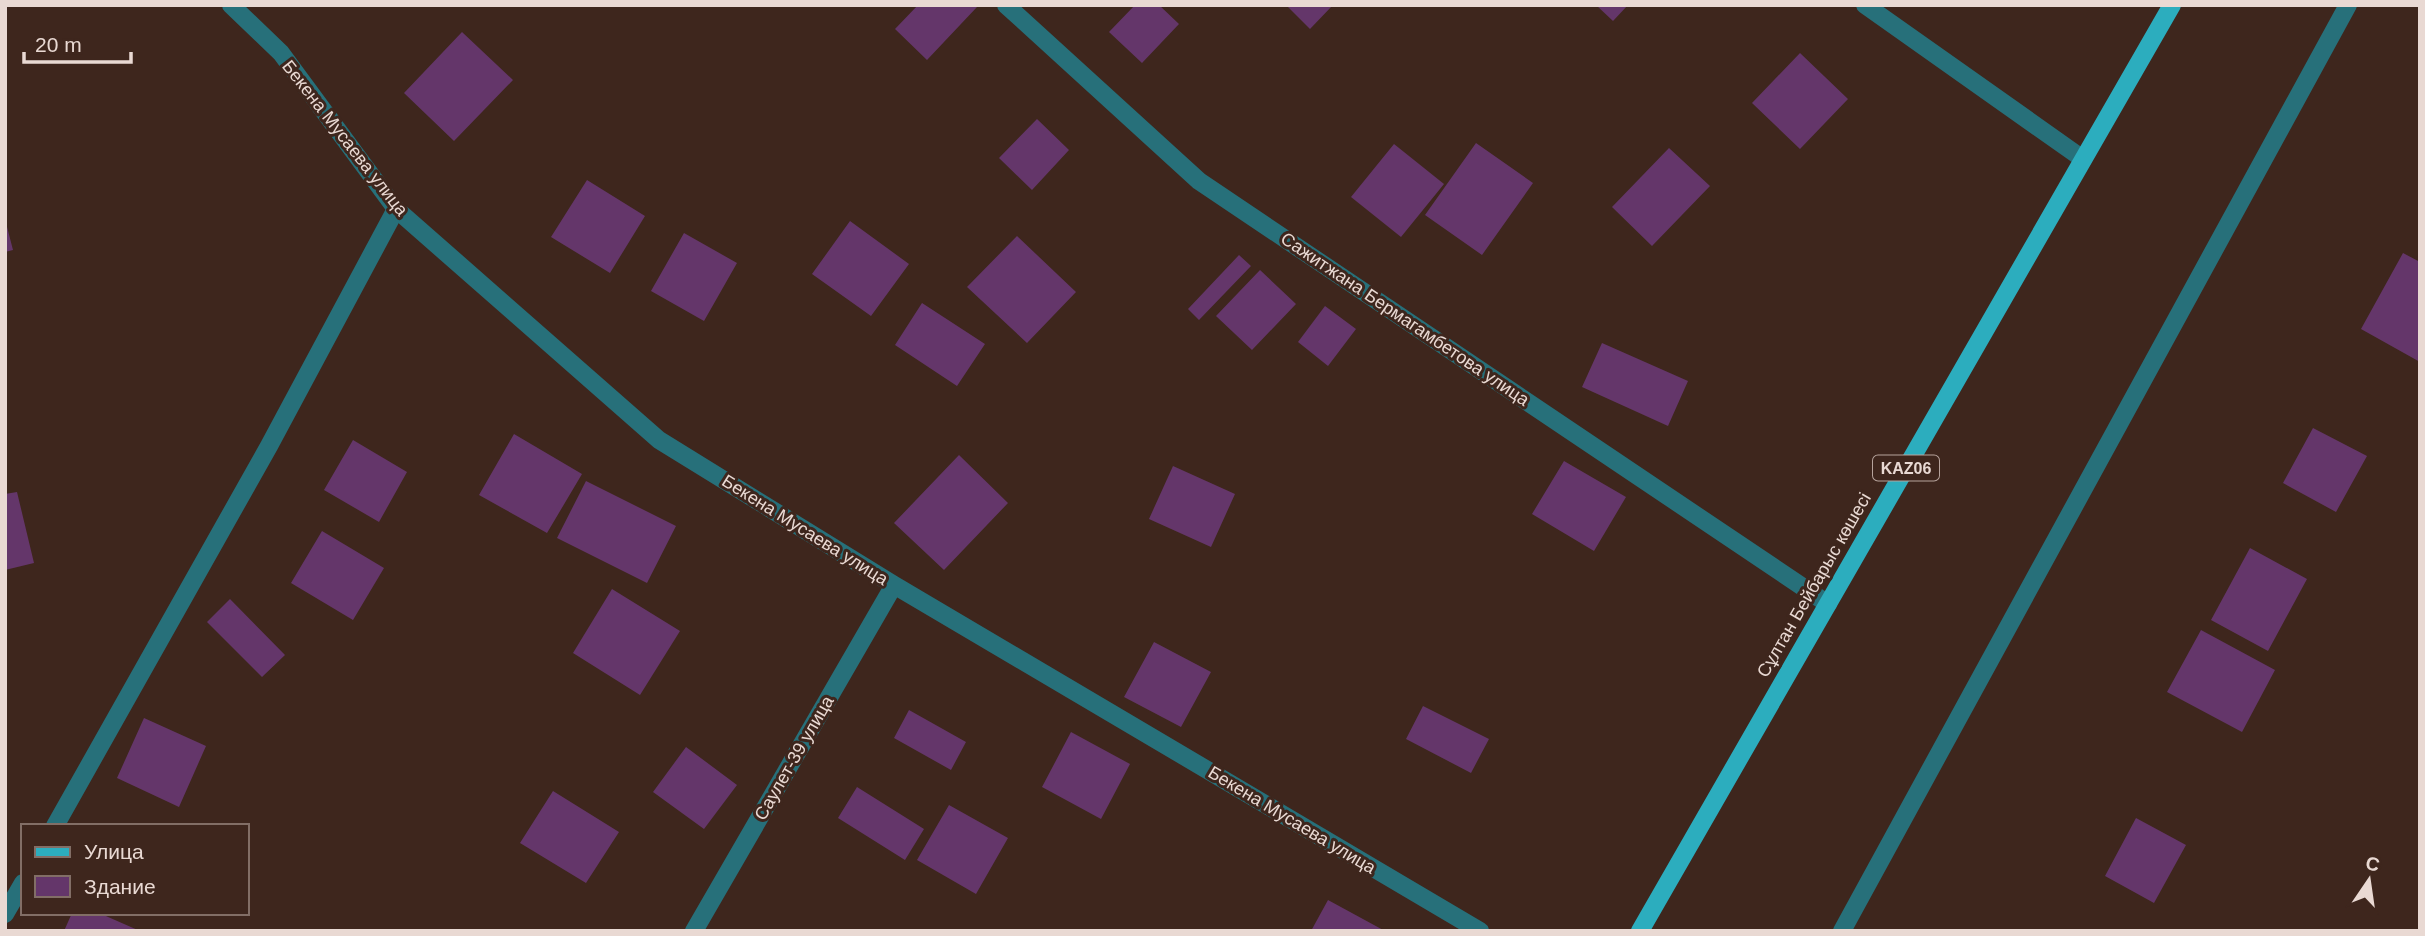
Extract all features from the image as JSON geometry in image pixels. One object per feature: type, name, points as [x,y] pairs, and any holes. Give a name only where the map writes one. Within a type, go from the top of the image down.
[{"type":"main road","name":"Сұлтан Бейбарыс көшесі","points":[[1640,931],[2172,5]]},
{"type":"street","name":"Бекена Мусаева улица","points":[[231,5],[281,54],[396,209],[659,440],[894,585],[1480,931]]},
{"type":"street","name":"Сажитжана Бермагамбетова улица","points":[[1006,5],[1199,181],[1828,604]]},
{"type":"street","points":[[1865,5],[2083,159]]},
{"type":"street","points":[[1842,931],[2348,5]]},
{"type":"street","points":[[56,824],[269,446],[396,209]]},
{"type":"street","name":"Саулет-39 улица","points":[[694,931],[894,585]]},
{"type":"street","points":[[5,914],[21,886]]},
{"type":"building","points":[[918,5],[977,7],[927,60],[895,29]]},
{"type":"building","points":[[1135,5],[1159,5],[1179,24],[1142,63],[1109,32]]},
{"type":"building","points":[[1286,5],[1333,5],[1310,29]]},
{"type":"building","points":[[1596,5],[1628,5],[1613,21]]},
{"type":"building","points":[[462,32],[513,80],[454,141],[404,93]]},
{"type":"building","points":[[1800,53],[1848,99],[1800,149],[1752,103]]},
{"type":"building","points":[[1037,119],[1069,150],[1032,190],[999,158]]},
{"type":"building","points":[[1476,143],[1533,183],[1482,255],[1425,215]]},
{"type":"building","points":[[1394,144],[1444,184],[1401,237],[1351,197]]},
{"type":"building","points":[[1669,148],[1710,186],[1652,246],[1612,207]]},
{"type":"building","points":[[587,180],[645,216],[610,273],[551,237]]},
{"type":"building","points":[[850,221],[909,264],[871,316],[812,274]]},
{"type":"building","points":[[5,224],[13,250],[5,252]]},
{"type":"building","points":[[684,233],[737,263],[704,321],[651,291]]},
{"type":"building","points":[[1017,236],[1076,292],[1027,343],[967,287]]},
{"type":"building","points":[[2403,253],[2420,262],[2420,362],[2361,329]]},
{"type":"building","points":[[1239,255],[1251,266],[1199,320],[1188,309]]},
{"type":"building","points":[[1260,270],[1296,304],[1252,350],[1216,316]]},
{"type":"building","points":[[922,303],[985,344],[957,386],[895,345]]},
{"type":"building","points":[[1325,306],[1356,329],[1328,366],[1298,342]]},
{"type":"building","points":[[1602,343],[1688,381],[1668,426],[1582,387]]},
{"type":"building","points":[[2313,428],[2367,456],[2336,512],[2283,483]]},
{"type":"building","points":[[514,434],[582,474],[547,533],[479,495]]},
{"type":"building","points":[[353,440],[407,472],[379,522],[324,490]]},
{"type":"building","points":[[959,455],[1008,503],[944,570],[894,523]]},
{"type":"building","points":[[1564,461],[1626,497],[1594,551],[1532,514]]},
{"type":"building","points":[[1173,466],[1235,494],[1211,547],[1149,519]]},
{"type":"building","points":[[586,481],[676,526],[647,583],[557,538]]},
{"type":"building","points":[[17,492],[34,563],[5,570],[5,494]]},
{"type":"building","points":[[322,531],[384,568],[353,620],[291,583]]},
{"type":"building","points":[[2250,548],[2307,579],[2268,651],[2211,620]]},
{"type":"building","points":[[612,589],[680,631],[640,695],[573,653]]},
{"type":"building","points":[[230,599],[285,655],[262,677],[207,622]]},
{"type":"building","points":[[2201,630],[2275,670],[2242,732],[2167,692]]},
{"type":"building","points":[[1154,642],[1211,672],[1181,727],[1124,697]]},
{"type":"building","points":[[1423,706],[1489,739],[1471,773],[1406,739]]},
{"type":"building","points":[[909,710],[966,742],[951,770],[894,738]]},
{"type":"building","points":[[144,718],[206,746],[179,807],[117,778]]},
{"type":"building","points":[[1071,732],[1130,764],[1101,819],[1042,787]]},
{"type":"building","points":[[686,747],[737,785],[704,829],[653,792]]},
{"type":"building","points":[[857,787],[924,829],[905,860],[838,818]]},
{"type":"building","points":[[553,791],[619,832],[586,883],[520,843]]},
{"type":"building","points":[[949,805],[1008,838],[976,894],[917,860]]},
{"type":"building","points":[[2136,818],[2186,845],[2154,903],[2105,876]]},
{"type":"building","points":[[1328,900],[1385,931],[1311,931]]},
{"type":"building","points":[[71,915],[104,915],[140,931],[64,931]]}]
